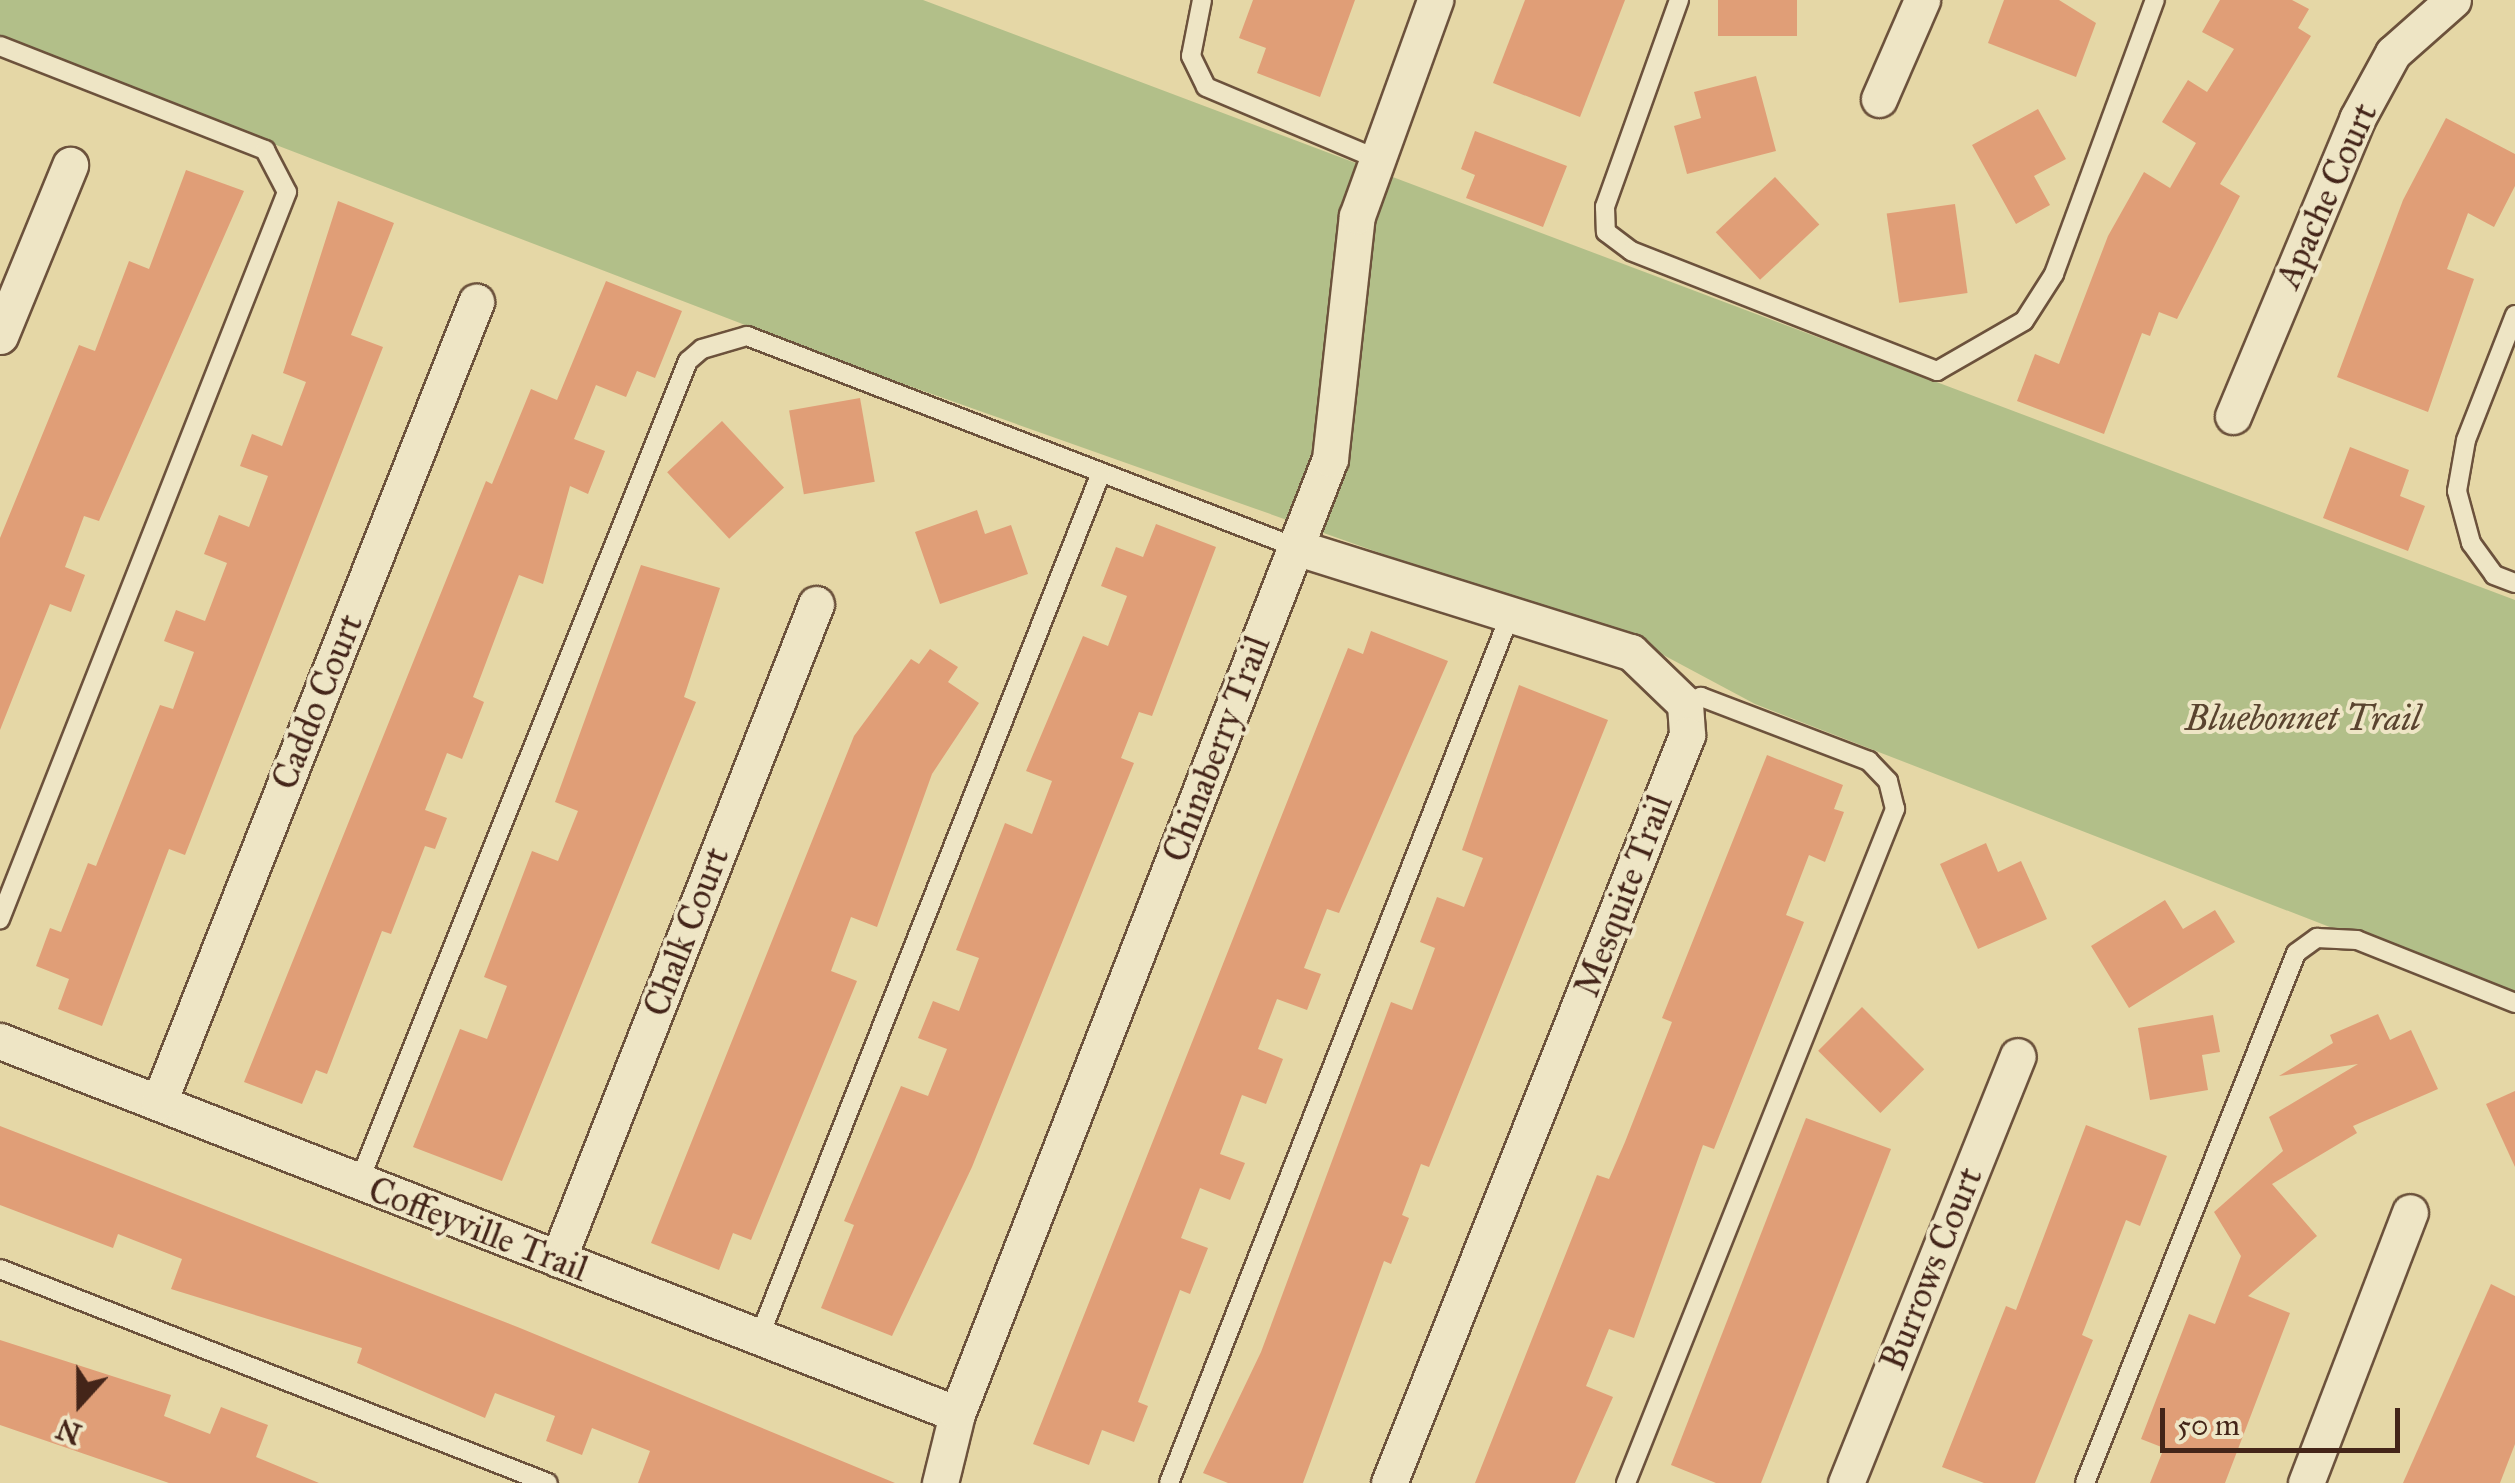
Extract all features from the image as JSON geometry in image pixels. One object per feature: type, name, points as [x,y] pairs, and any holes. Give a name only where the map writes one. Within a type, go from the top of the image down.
[{"type":"street","name":"Chinaberry Trail","points":[[940,1483],[957,1414],[1330,459],[1348,266],[1375,158],[1435,0]]},
{"type":"street","points":[[1879,99],[1922,0]]},
{"type":"street","name":"Apache Court","points":[[2233,416],[2357,120],[2393,52],[2453,0]]},
{"type":"street","points":[[0,336],[70,165]]},
{"type":"street","name":"Caddo Court","points":[[159,1102],[476,302]]},
{"type":"street","points":[[1294,547],[1512,610],[1631,652],[1685,704]]},
{"type":"street","name":"Chalk Court","points":[[558,1259],[816,604]]},
{"type":"street","name":"Mesquite Trail","points":[[1389,1483],[1687,736],[1685,704]]},
{"type":"street","name":"Coffeyville Trail","points":[[0,1041],[758,1340],[957,1414]]},
{"type":"street","name":"Burrows Court","points":[[1846,1483],[2018,1056]]},
{"type":"street","points":[[2306,1483],[2410,1212]]},
{"type":"lane","points":[[1202,0],[1191,56],[1206,87],[1375,158]]},
{"type":"lane","points":[[1678,0],[1606,207],[1606,232],[1631,252],[1937,371],[2024,321],[2054,274],[2155,0]]},
{"type":"lane","points":[[0,46],[265,150],[287,192],[0,919]]},
{"type":"lane","points":[[2515,315],[2466,440],[2457,492],[2472,543],[2494,575],[2515,583]]},
{"type":"lane","points":[[358,1184],[688,360],[747,336],[1294,547]]},
{"type":"lane","points":[[758,1340],[1100,473]]},
{"type":"lane","points":[[1170,1483],[1171,1460],[1512,610]]},
{"type":"lane","points":[[1626,1483],[1895,809],[1888,782],[1869,762],[1702,697],[1685,704]]},
{"type":"lane","points":[[2085,1483],[2296,953],[2316,938],[2358,940],[2515,1003]]},
{"type":"lane","points":[[0,1269],[548,1483]]},
{"type":"green space","name":"Bluebonnet Trail","points":[[0,0],[923,0],[2515,600],[2515,999],[1755,704],[1654,650],[847,364],[0,39]]},
{"type":"building","points":[[1253,0],[1355,0],[1320,97],[1257,73],[1266,48],[1239,38]]},
{"type":"building","points":[[1525,0],[1625,0],[1580,117],[1493,83]]},
{"type":"building","points":[[1718,0],[1797,0],[1797,36],[1718,36]]},
{"type":"building","points":[[2004,0],[2059,0],[2096,23],[2076,77],[1988,43]]},
{"type":"building","points":[[2220,0],[2292,0],[2309,9],[2298,28],[2311,36],[2220,184],[2240,196],[2177,319],[2159,312],[2150,336],[2142,333],[2104,434],[2017,401],[2035,354],[2059,364],[2108,236],[2144,172],[2170,188],[2196,143],[2162,122],[2188,80],[2207,92],[2234,49],[2202,32]]},
{"type":"building","points":[[1756,76],[1776,151],[1687,174],[1674,126],[1701,118],[1694,92]]},
{"type":"building","points":[[2038,109],[2066,159],[2034,176],[2050,205],[2016,224],[1972,145]]},
{"type":"building","points":[[2446,118],[2515,154],[2515,186],[2494,227],[2468,213],[2447,269],[2474,279],[2428,412],[2337,377],[2403,200]]},
{"type":"building","points":[[1475,131],[1567,166],[1543,227],[1466,198],[1475,175],[1461,169]]},
{"type":"building","points":[[186,170],[244,191],[99,521],[84,516],[65,567],[85,575],[71,612],[50,604],[0,730],[0,538],[79,345],[95,351],[129,261],[149,269]]},
{"type":"building","points":[[1775,177],[1819,225],[1760,280],[1716,232]]},
{"type":"building","points":[[338,201],[394,223],[351,335],[383,347],[185,855],[169,849],[102,1026],[58,1009],[69,979],[36,966],[50,928],[61,932],[88,863],[96,866],[160,705],[173,709],[194,652],[164,641],[176,610],[205,621],[227,563],[204,554],[219,515],[249,527],[268,476],[240,466],[252,434],[282,446],[306,382],[283,373]]},
{"type":"building","points":[[1955,204],[1968,293],[1899,303],[1887,214]]},
{"type":"building","points":[[606,281],[682,311],[655,378],[637,371],[626,397],[596,385],[574,439],[605,451],[588,494],[570,486],[543,584],[519,575],[473,697],[484,702],[462,759],[447,753],[425,810],[447,818],[435,849],[425,846],[391,934],[382,931],[327,1074],[316,1070],[302,1104],[244,1082],[486,481],[492,484],[531,389],[557,400]]},
{"type":"building","points":[[860,398],[875,482],[804,494],[789,411]]},
{"type":"building","points":[[722,421],[784,488],[729,539],[667,472]]},
{"type":"building","points":[[2350,447],[2409,470],[2400,496],[2425,506],[2408,551],[2323,518]]},
{"type":"building","points":[[977,510],[985,534],[1011,525],[1028,574],[940,604],[915,532]]},
{"type":"building","points":[[1156,524],[1216,547],[1152,716],[1139,712],[1121,758],[1134,763],[972,1167],[892,1336],[821,1308],[854,1225],[844,1221],[901,1086],[928,1096],[947,1049],[918,1038],[933,1001],[959,1011],[979,958],[956,950],[1005,823],[1032,834],[1052,781],[1026,771],[1083,636],[1108,646],[1127,596],[1101,586],[1116,547],[1143,557]]},
{"type":"building","points":[[641,565],[720,588],[684,697],[696,702],[502,1181],[413,1147],[460,1029],[487,1039],[507,986],[484,977],[532,851],[558,861],[578,811],[555,802]]},
{"type":"building","points":[[1371,631],[1448,661],[1339,913],[1327,909],[1304,968],[1321,974],[1307,1010],[1277,999],[1258,1049],[1283,1059],[1266,1104],[1242,1095],[1220,1154],[1245,1163],[1230,1200],[1200,1188],[1181,1238],[1208,1248],[1190,1294],[1180,1290],[1138,1402],[1148,1406],[1134,1442],[1102,1430],[1089,1465],[1033,1444],[1348,648],[1363,654]]},
{"type":"building","points":[[930,649],[958,667],[948,682],[979,703],[932,774],[877,927],[851,917],[831,971],[857,981],[751,1240],[733,1233],[719,1270],[651,1243],[854,736],[911,659],[919,664]]},
{"type":"building","points":[[1519,685],[1608,720],[1429,1167],[1421,1164],[1402,1215],[1409,1218],[1391,1264],[1384,1261],[1303,1483],[1228,1483],[1203,1473],[1261,1352],[1391,1002],[1412,1010],[1435,948],[1420,942],[1437,897],[1464,907],[1483,858],[1462,850]]},
{"type":"building","points":[[1767,755],[1843,785],[1834,809],[1844,812],[1825,862],[1809,855],[1786,915],[1804,922],[1714,1149],[1703,1145],[1634,1338],[1609,1329],[1586,1386],[1613,1397],[1575,1483],[1475,1483],[1597,1175],[1609,1179],[1625,1142],[1672,1022],[1662,1018]]},
{"type":"building","points":[[1986,843],[1998,872],[2021,861],[2047,919],[1978,949],[1940,864]]},
{"type":"building","points":[[2165,900],[2183,929],[2215,910],[2235,942],[2129,1008],[2091,946]]},
{"type":"building","points":[[1862,1007],[1924,1069],[1880,1113],[1818,1051]]},
{"type":"building","points":[[2378,1014],[2390,1040],[2411,1030],[2438,1089],[2353,1126],[2357,1133],[2272,1184],[2317,1236],[2248,1296],[2290,1313],[2225,1483],[2150,1483],[2164,1448],[2141,1439],[2189,1314],[2215,1324],[2241,1256],[2214,1212],[2283,1151],[2269,1117],[2358,1064],[2279,1076],[2333,1043],[2330,1035]]},
{"type":"building","points":[[2213,1015],[2220,1052],[2202,1055],[2208,1090],[2150,1100],[2138,1028]]},
{"type":"building","points":[[2515,1091],[2515,1167],[2486,1104]]},
{"type":"building","points":[[1806,1118],[1891,1149],[1761,1483],[1716,1483],[1671,1465]]},
{"type":"building","points":[[2086,1125],[2167,1156],[2140,1226],[2126,1220],[2082,1335],[2093,1340],[2035,1483],[1984,1483],[1942,1467],[2006,1306],[2016,1310]]},
{"type":"building","points":[[0,1126],[520,1328],[895,1483],[638,1483],[650,1451],[592,1428],[582,1455],[546,1441],[555,1416],[495,1393],[485,1418],[357,1363],[362,1348],[171,1289],[182,1259],[118,1234],[113,1248],[0,1205]]},
{"type":"building","points":[[2491,1284],[2515,1296],[2515,1444],[2500,1483],[2403,1483]]},
{"type":"building","points":[[0,1340],[171,1395],[164,1416],[210,1434],[221,1407],[268,1425],[256,1457],[319,1483],[169,1483],[0,1425]]}]
